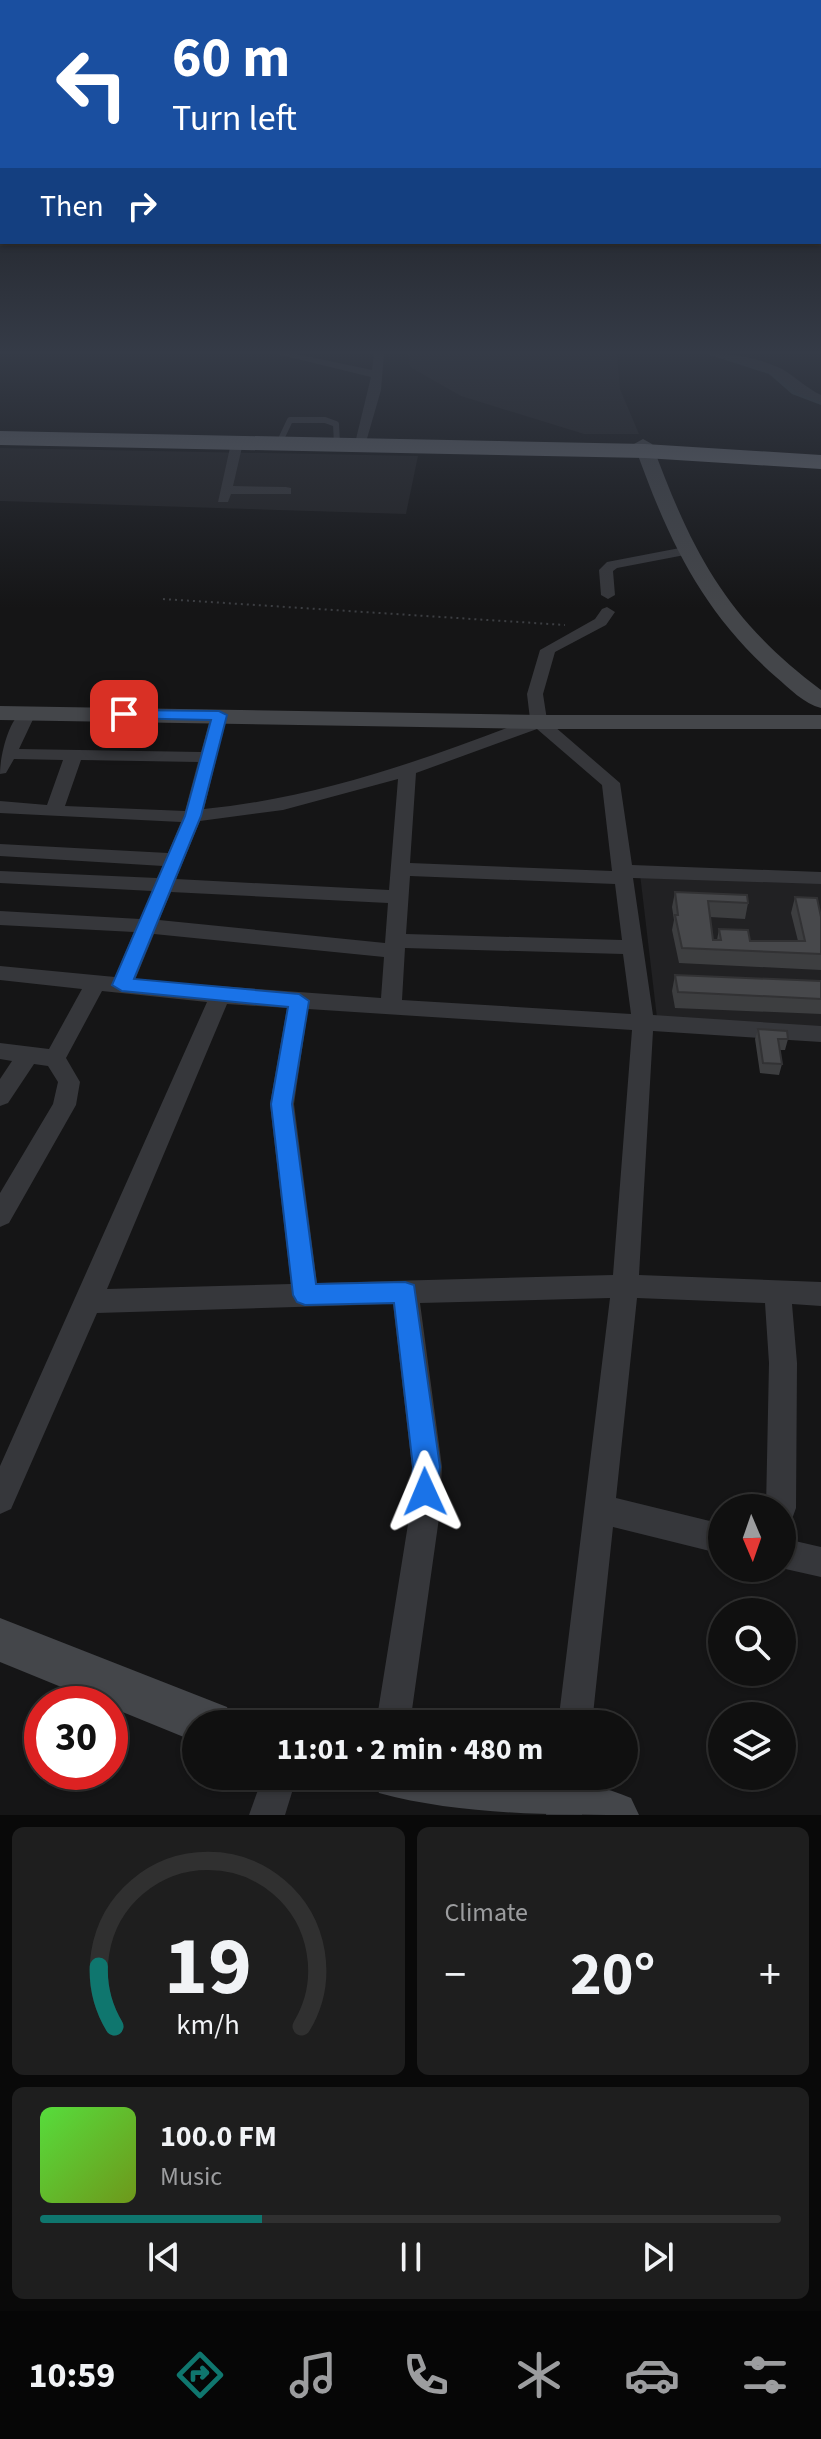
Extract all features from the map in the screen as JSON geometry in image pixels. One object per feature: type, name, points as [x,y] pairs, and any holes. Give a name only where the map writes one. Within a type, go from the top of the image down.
[{"type":"highway","points":[[110,439],[644,447],[821,462]]},
{"type":"highway","points":[[306,439],[821,453]]},
{"type":"street","points":[[237,443],[224,494],[286,491]]},
{"type":"street","points":[[644,447],[685,551],[723,608],[796,683],[821,701]]},
{"type":"street","points":[[608,595],[606,570],[612,565],[685,551]]},
{"type":"street","points":[[577,1710],[625,1286],[643,1023],[611,783],[539,722],[535,694],[548,650],[601,622],[607,612]]},
{"type":"street","points":[[0,713],[539,722],[821,722]]},
{"type":"street","points":[[4,761],[28,713]]},
{"type":"street","points":[[122,985],[193,816],[219,715]]},
{"type":"street","points":[[0,807],[193,816],[294,804],[407,772],[539,722]]},
{"type":"street","points":[[4,761],[74,755],[208,757]]},
{"type":"street","points":[[54,810],[74,755]]},
{"type":"street","points":[[391,1007],[407,772]]},
{"type":"street","points":[[0,850],[174,860]]},
{"type":"street","points":[[399,869],[821,878]]},
{"type":"street","points":[[0,877],[397,897]]},
{"type":"street","points":[[0,918],[394,946],[633,947]]},
{"type":"street","points":[[0,973],[220,996],[821,1034]]},
{"type":"street","points":[[55,1058],[96,983]]},
{"type":"street","points":[[0,1499],[220,996]]},
{"type":"street","points":[[299,1001],[282,1104],[305,1295]]},
{"type":"street","points":[[0,1051],[55,1058]]},
{"type":"street","points":[[0,1097],[28,1055]]},
{"type":"street","points":[[0,1216],[64,1105],[69,1082],[55,1058]]},
{"type":"street","points":[[89,1301],[625,1286],[821,1294]]},
{"type":"street","points":[[395,1710],[424,1518],[427,1467],[405,1292]]},
{"type":"street","points":[[778,1293],[783,1363],[781,1494]]},
{"type":"street","points":[[599,1509],[708,1536]]},
{"type":"street","points":[[796,1556],[821,1562]]},
{"type":"street","points":[[0,1640],[182,1713]]},
{"type":"street","points":[[267,1815],[275,1790]]},
{"type":"street","points":[[495,1790],[566,1800],[614,1815]]},
{"type":"path","points":[[163,599],[522,620],[584,631]]},
{"type":"shaded area","points":[[0,448],[418,456],[406,514],[0,501]]},
{"type":"shaded area","points":[[640,874],[821,882],[821,1027],[657,1018]]},
{"type":"building","points":[[675,892],[747,895],[748,903],[708,901],[713,940],[721,940],[719,929],[748,930],[750,941],[805,941],[795,897],[817,898],[821,917],[821,954],[682,948],[675,915],[678,915]]},
{"type":"building","points":[[675,975],[821,981],[821,999],[678,992]]},
{"type":"building","points":[[758,1029],[787,1031],[788,1039],[778,1039],[782,1064],[763,1063]]},
{"type":"route","points":[[124,714],[219,715],[193,816],[122,985],[299,1001],[282,1104],[305,1295],[405,1292],[427,1467],[425,1492]]}]
